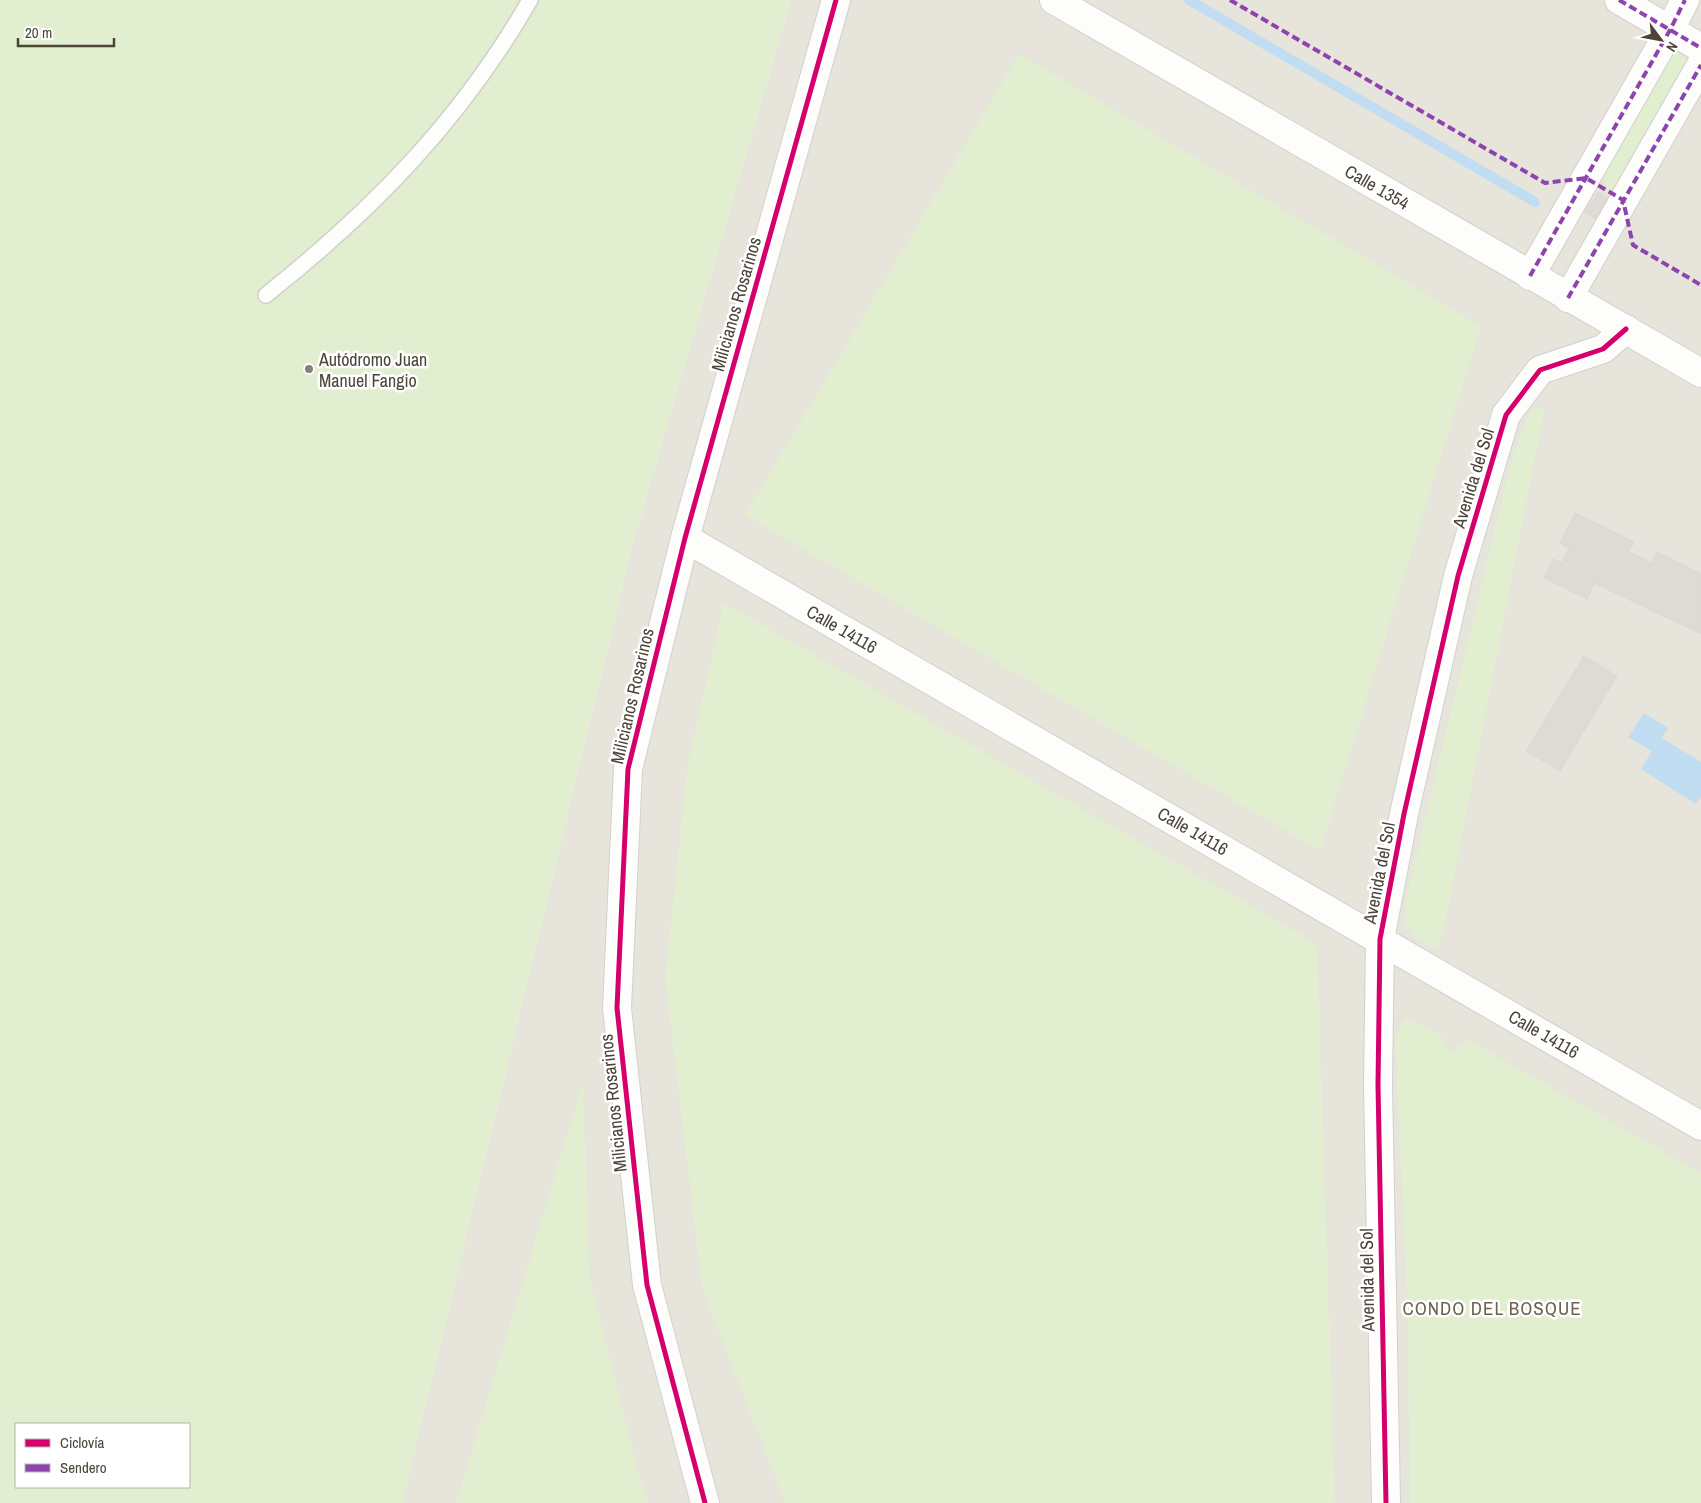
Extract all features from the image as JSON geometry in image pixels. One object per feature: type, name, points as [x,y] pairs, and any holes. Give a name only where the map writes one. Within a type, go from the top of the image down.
[{"type":"street","name":"Milicianos Rosarinos","points":[[705,1503],[647,1285],[617,1008],[628,769],[685,538],[836,0]]},
{"type":"street","name":"Calle 1354","points":[[1054,0],[1701,373]]},
{"type":"street","points":[[1618,0],[1701,48]]},
{"type":"street","points":[[1530,276],[1670,30],[1685,0]]},
{"type":"street","points":[[1568,298],[1701,65]]},
{"type":"street","name":"Avenida del Sol","points":[[1386,1503],[1378,1085],[1380,939],[1404,814],[1458,576],[1506,415],[1540,370],[1602,350],[1626,329]]},
{"type":"street","name":"Calle 14116","points":[[685,538],[1701,1126]]},
{"type":"lane","points":[[266,295],[314,257],[404,171],[482,75],[530,0]]},
{"type":"shaded area","points":[[791,0],[1701,0],[1701,1503],[402,1503],[634,539]]},
{"type":"green space","points":[[0,0],[791,0],[634,539],[402,1503],[0,1503]]},
{"type":"green space","points":[[1686,47],[1691,56],[1617,186],[1607,189],[1603,177],[1673,52]]},
{"type":"green space","points":[[1019,54],[1481,326],[1320,851],[745,515]]},
{"type":"green space","points":[[1533,407],[1544,411],[1443,934],[1436,949],[1413,935],[1405,924],[1405,903],[1513,454]]},
{"type":"green space","points":[[724,603],[1317,944],[1335,1503],[785,1503],[702,1288],[665,977],[688,762]]},
{"type":"green space","points":[[1405,1017],[1443,1037],[1449,1054],[1468,1040],[1701,1173],[1701,1503],[1410,1503],[1408,1315],[1395,1038]]},
{"type":"green space","points":[[583,1082],[590,1279],[640,1480],[649,1503],[456,1503]]},
{"type":"water","points":[[1644,713],[1668,728],[1662,738],[1701,762],[1701,797],[1696,804],[1641,769],[1652,751],[1628,737]]},
{"type":"building","points":[[1598,192],[1608,199],[1595,219],[1585,212]]},
{"type":"building","points":[[1575,513],[1634,542],[1629,552],[1652,563],[1657,552],[1701,574],[1701,634],[1594,583],[1587,599],[1544,578],[1553,559],[1562,563],[1569,548],[1560,543]]},
{"type":"building","points":[[1584,656],[1617,676],[1560,771],[1526,751]]},
{"type":"waterway","points":[[1189,0],[1535,202]]},
{"type":"marked path","points":[[1230,0],[1545,183],[1586,178],[1623,200],[1633,245],[1701,285]]},
{"type":"marked path","points":[[1619,0],[1701,48]]},
{"type":"marked path","points":[[1530,276],[1670,30],[1685,0]]},
{"type":"marked path","points":[[1568,298],[1701,65]]},
{"type":"cycle path","points":[[705,1503],[647,1285],[617,1008],[628,769],[685,538],[836,0]]},
{"type":"cycle path","points":[[1386,1503],[1378,1085],[1380,939],[1404,814],[1458,576],[1506,415],[1540,370],[1603,349],[1626,329]]},
{"type":"place","name":"Autódromo Juan Manuel Fangio","points":[[309,369]]},
{"type":"district","name":"CONDO DEL BOSQUE","points":[[1492,1308]]}]
